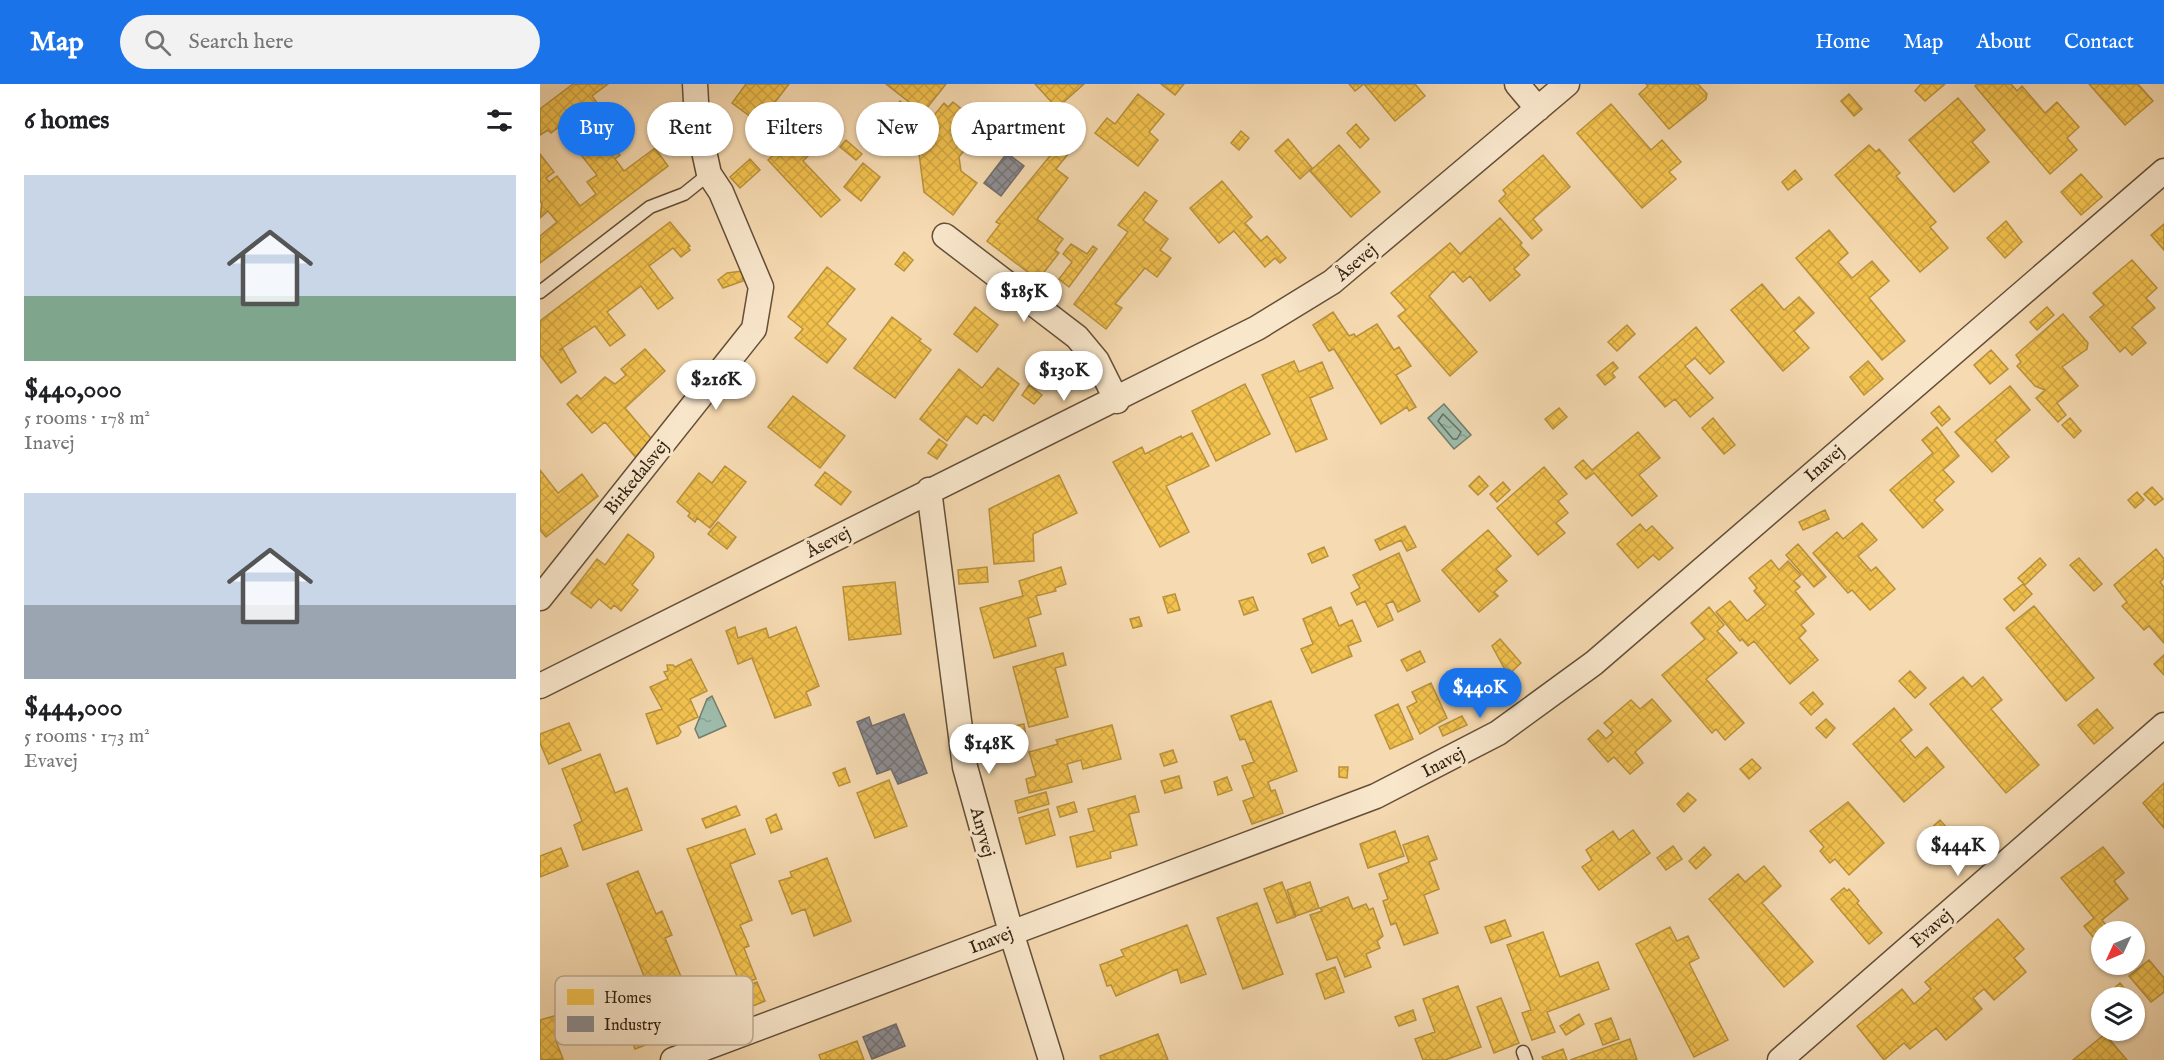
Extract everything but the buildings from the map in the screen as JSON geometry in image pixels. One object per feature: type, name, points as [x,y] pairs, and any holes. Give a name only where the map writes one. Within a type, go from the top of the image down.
[{"type":"street","name":"Birkedalsvej","points":[[540,598],[754,329],[760,287],[715,183],[697,119],[695,84]]},
{"type":"street","points":[[1517,84],[1538,109]]},
{"type":"street","name":"Åsevej","points":[[540,686],[929,490],[1117,400],[1257,328],[1332,282],[1567,84]]},
{"type":"street","name":"Inavej","points":[[753,1030],[1376,796],[1498,733],[1594,663],[2164,171]]},
{"type":"street","points":[[945,236],[1077,338],[1097,361],[1117,400]]},
{"type":"street","name":"Anyvej","points":[[929,490],[965,767],[1011,932],[1051,1060]]},
{"type":"street","name":"Evavej","points":[[1780,1060],[2164,725]]},
{"type":"street","name":"Inavej","points":[[673,1060],[713,1045]]},
{"type":"lane","points":[[540,292],[650,207],[715,183]]},
{"type":"water","points":[[1444,404],[1471,435],[1454,449],[1428,418]]},
{"type":"water","points":[[712,696],[726,726],[699,738],[695,729],[707,699]]}]
